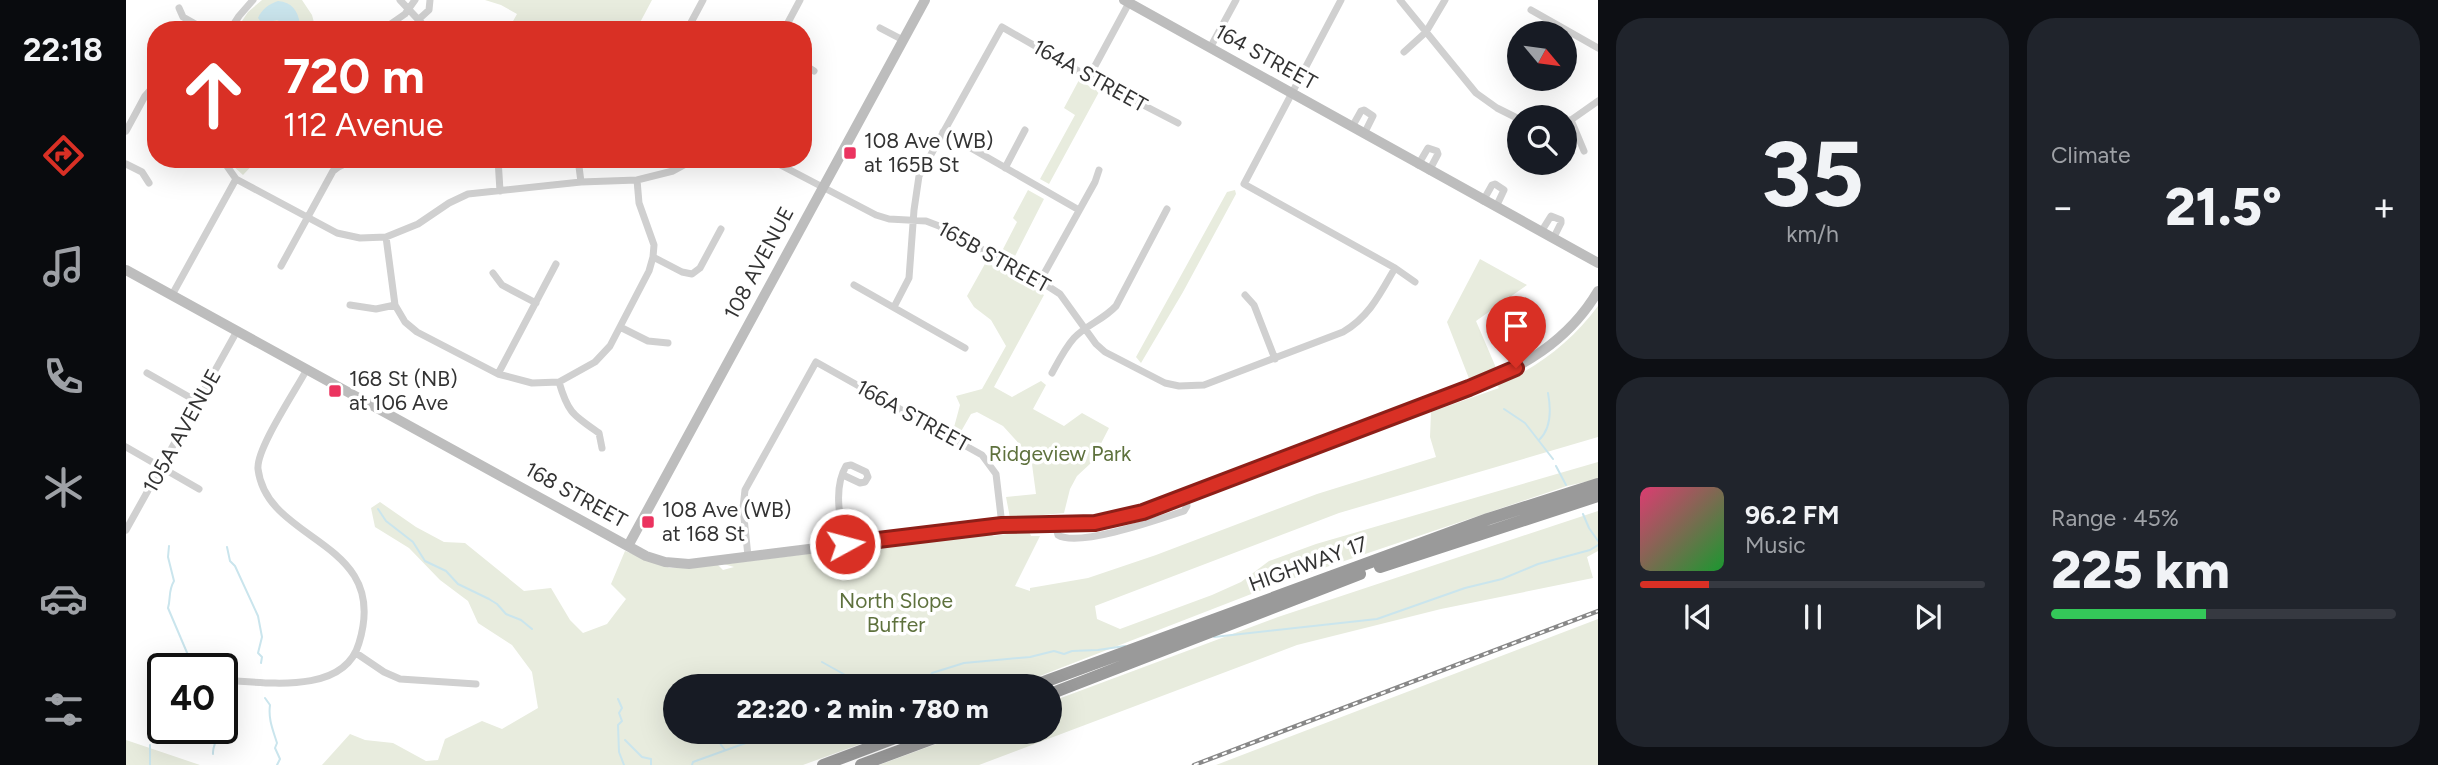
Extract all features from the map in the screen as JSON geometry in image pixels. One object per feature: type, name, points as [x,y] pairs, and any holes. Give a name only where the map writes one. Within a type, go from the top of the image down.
[{"type":"highway","name":"HIGHWAY 17","points":[[1062,689],[1210,627],[1488,519],[1598,484]]},
{"type":"highway","name":"HIGHWAY 17","points":[[1062,676],[1374,569],[1598,496]]},
{"type":"highway","points":[[823,765],[878,744]]},
{"type":"highway","points":[[861,765],[918,744]]},
{"type":"street","points":[[236,21],[253,0]]},
{"type":"street","points":[[400,0],[418,20],[429,10],[430,0]]},
{"type":"street","points":[[394,21],[415,0]]},
{"type":"street","points":[[692,21],[703,0]]},
{"type":"street","points":[[789,21],[800,0]]},
{"type":"street","name":"108 AVENUE","points":[[628,546],[925,0]]},
{"type":"street","points":[[1210,48],[1236,0]]},
{"type":"street","points":[[1341,0],[1244,184],[1395,268],[1415,282]]},
{"type":"street","points":[[1399,0],[1476,93],[1507,112]]},
{"type":"street","points":[[1404,52],[1426,32],[1445,0]]},
{"type":"street","points":[[1089,77],[1128,1]]},
{"type":"street","name":"164 STREET","points":[[1128,1],[1598,263]]},
{"type":"street","points":[[179,8],[183,17],[190,21]]},
{"type":"street","points":[[1531,10],[1598,48]]},
{"type":"street","name":"164A STREET","points":[[943,132],[1002,27],[1089,77],[1178,123]]},
{"type":"street","points":[[880,28],[903,40]]},
{"type":"street","points":[[126,131],[147,94]]},
{"type":"street","points":[[1577,114],[1598,101]]},
{"type":"street","points":[[1352,127],[1364,110],[1373,116],[1364,134]]},
{"type":"street","points":[[1005,167],[1025,130]]},
{"type":"street","points":[[894,307],[909,278],[919,176],[943,132],[1079,210]]},
{"type":"street","points":[[1577,138],[1584,152]]},
{"type":"street","points":[[1418,165],[1428,148],[1437,151],[1429,171]]},
{"type":"street","points":[[126,164],[142,172],[149,183]]},
{"type":"street","points":[[228,168],[236,179],[307,218],[337,233],[360,238],[386,237],[418,224],[449,202],[468,194],[581,182],[637,180],[680,168]]},
{"type":"street","points":[[281,266],[337,168]]},
{"type":"street","points":[[499,168],[500,191]]},
{"type":"street","points":[[579,168],[581,182]]},
{"type":"street","name":"165B STREET","points":[[785,168],[876,215],[888,219],[926,221],[948,230],[1060,295],[1105,352],[1153,378],[1179,386],[1204,385],[1343,332],[1357,324],[1371,309],[1395,268]]},
{"type":"street","points":[[1040,281],[1099,170]]},
{"type":"street","points":[[172,295],[236,179]]},
{"type":"street","points":[[386,237],[395,305],[405,322],[417,332],[498,374],[532,383],[559,382],[595,362],[610,346],[649,271],[654,244],[639,203],[637,180]]},
{"type":"street","points":[[1483,201],[1495,184],[1504,190],[1496,207]]},
{"type":"street","points":[[1052,373],[1072,340],[1107,316],[1115,306],[1167,209]]},
{"type":"street","points":[[1541,232],[1553,216],[1562,222],[1553,239]]},
{"type":"street","points":[[653,257],[682,272],[692,274],[700,268],[721,229]]},
{"type":"street","points":[[498,374],[556,264]]},
{"type":"street","name":"168 STREET","points":[[126,270],[646,556],[666,562],[689,564],[1002,525],[1095,523],[1143,512],[1516,368],[1545,350],[1581,316],[1598,291]]},
{"type":"street","points":[[493,273],[502,285],[536,303]]},
{"type":"street","points":[[854,285],[965,348]]},
{"type":"street","points":[[1245,295],[1254,305],[1275,359]]},
{"type":"street","points":[[350,305],[376,309],[395,305]]},
{"type":"street","points":[[620,327],[648,341],[668,343]]},
{"type":"street","name":"105A AVENUE","points":[[126,530],[237,331]]},
{"type":"street","name":"166A STREET","points":[[748,556],[743,508],[745,491],[816,362],[982,455],[996,474],[1002,525]]},
{"type":"street","points":[[238,681],[293,684],[320,680],[341,667],[356,653],[365,625],[366,610],[362,589],[351,572],[337,555],[285,516],[261,485],[258,465],[262,449],[307,369]]},
{"type":"street","points":[[147,373],[198,402]]},
{"type":"street","points":[[559,382],[572,414],[598,433],[602,448]]},
{"type":"street","points":[[126,447],[199,489]]},
{"type":"street","points":[[843,475],[838,489],[845,544]]},
{"type":"street","points":[[356,653],[384,672],[400,679],[476,684]]},
{"type":"green space","points":[[262,0],[302,0],[314,21],[242,21]]},
{"type":"green space","points":[[485,0],[652,0],[641,21],[513,21],[517,14]]},
{"type":"green space","points":[[1079,80],[1099,92],[1049,184],[1040,179],[1075,115],[1064,108]]},
{"type":"green space","points":[[235,168],[250,168],[243,175]]},
{"type":"green space","points":[[1028,190],[1044,199],[1014,258],[1002,251],[1017,222],[1013,218]]},
{"type":"green space","points":[[1235,190],[1236,194],[1183,292],[1141,363],[1136,357],[1227,192]]},
{"type":"green space","points":[[1480,259],[1527,285],[1476,321],[1497,370],[1470,381],[1447,322]]},
{"type":"green space","name":"Ridgeview Park","points":[[986,262],[1044,295],[994,387],[1012,397],[1041,381],[1046,385],[1033,409],[1064,426],[1082,413],[1109,428],[1091,463],[1077,476],[1070,489],[1064,513],[1010,518],[1006,497],[1036,494],[1031,457],[1003,426],[977,412],[971,414],[959,435],[953,431],[960,405],[956,396],[982,389],[1006,346],[991,320],[974,307],[967,296]]},
{"type":"green space","name":"North Slope Buffer","points":[[1598,306],[1598,437],[1339,513],[1095,606],[1097,619],[1120,629],[1212,595],[1241,582],[1269,561],[1316,544],[1598,462],[1598,479],[1567,486],[1285,581],[1045,674],[663,674],[663,744],[860,744],[803,765],[322,765],[350,734],[365,740],[393,743],[426,761],[438,760],[445,739],[482,721],[502,729],[538,708],[532,672],[512,645],[478,623],[468,601],[440,580],[409,548],[375,527],[371,508],[380,502],[416,527],[444,542],[465,543],[524,591],[551,588],[570,620],[583,633],[607,624],[626,599],[611,584],[625,551],[670,568],[718,565],[723,570],[734,567],[724,564],[960,535],[990,532],[993,536],[1029,531],[1031,536],[1040,536],[1015,586],[1030,591],[1030,588],[1088,578],[1317,494],[1436,457],[1430,437],[1431,412],[1499,388],[1497,385],[1540,362],[1577,331]]},
{"type":"green space","points":[[1598,511],[1598,551],[1587,557],[1593,578],[1441,609],[1297,645],[1062,734],[1062,698],[1278,617]]},
{"type":"green space","points":[[1598,619],[1598,765],[1216,765]]},
{"type":"green space","points":[[126,740],[200,765],[126,765]]},
{"type":"green space","points":[[936,744],[1035,744],[979,765],[879,765]]},
{"type":"water","points":[[278,1],[287,3],[294,8],[299,21],[260,21],[260,15]]},
{"type":"waterway","points":[[1539,440],[1548,424],[1548,393]]},
{"type":"waterway","points":[[1504,409],[1525,423],[1553,459]]},
{"type":"waterway","points":[[1556,466],[1566,485]]},
{"type":"waterway","points":[[378,509],[386,521],[413,542],[425,561],[446,571],[458,584],[489,599],[506,614],[521,620],[532,629]]},
{"type":"waterway","points":[[1583,514],[1598,541]]},
{"type":"waterway","points":[[1214,637],[1377,619],[1465,588],[1502,579],[1538,564],[1590,550],[1598,545]]},
{"type":"waterway","points":[[169,546],[168,557],[174,581],[168,608],[187,653]]},
{"type":"waterway","points":[[227,547],[230,561],[235,566],[258,616],[262,637],[258,653],[262,657],[261,663]]},
{"type":"waterway","points":[[931,674],[964,663],[1030,657],[1054,651],[1064,654],[1125,646]]},
{"type":"waterway","points":[[822,662],[844,674]]},
{"type":"waterway","points":[[265,698],[270,705],[270,720],[277,743],[275,748],[280,759],[277,765]]},
{"type":"waterway","points":[[618,699],[622,708],[619,713],[622,721],[618,725],[619,752],[624,765]]},
{"type":"waterway","points":[[625,740],[642,757],[651,759],[651,765]]},
{"type":"waterway","points":[[213,754],[214,744]]},
{"type":"waterway","points":[[720,744],[725,750]]},
{"type":"waterway","points":[[692,765],[693,762],[743,744]]},
{"type":"waterway","points":[[150,745],[150,765]]},
{"type":"railway","points":[[1194,765],[1598,611]]},
{"type":"place","name":"108 Ave (WB) at 165B St","points":[[850,153]]},
{"type":"place","name":"168 St (NB) at 106 Ave","points":[[335,391]]},
{"type":"place","name":"108 Ave (WB) at 168 St","points":[[648,522]]},
{"type":"route","points":[[845,544],[1002,525],[1095,523],[1143,512],[1516,368]]}]
